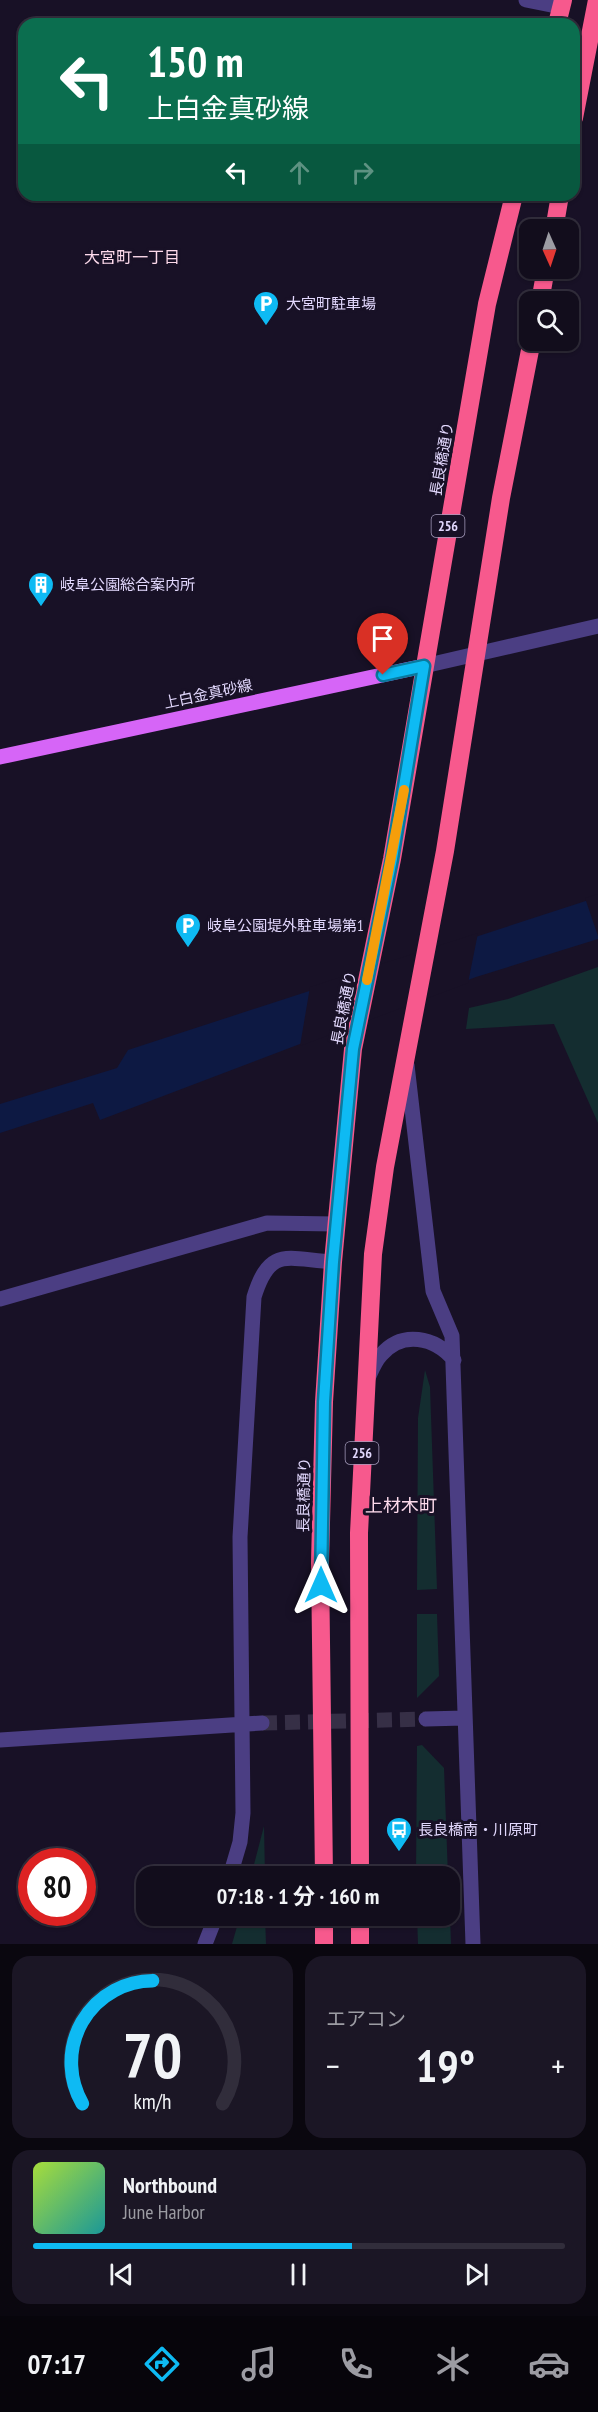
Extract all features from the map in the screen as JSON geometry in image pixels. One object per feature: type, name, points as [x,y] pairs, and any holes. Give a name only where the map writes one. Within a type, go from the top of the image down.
[{"type":"highway","points":[[580,87],[597,1]]},
{"type":"highway","name":"長良橋通り","points":[[324,1866],[320,1563],[324,1402],[336,1224],[353,1049],[392,859],[487,304],[513,201]]},
{"type":"highway","points":[[556,219],[559,201]]},
{"type":"highway","name":"256","points":[[360,1866],[359,1533],[373,1254],[385,1167],[445,851],[474,655],[530,351]]},
{"type":"highway","points":[[324,1926],[324,1944]]},
{"type":"highway","points":[[360,1926],[360,1944]]},
{"type":"main road","name":"上白金真砂線","points":[[0,757],[424,666]]},
{"type":"street","points":[[526,0],[560,10]]},
{"type":"street","points":[[424,666],[598,626]]},
{"type":"street","points":[[406,1060],[433,1291],[452,1336],[454,1360],[473,1944]]},
{"type":"street","points":[[0,1299],[267,1223],[336,1224]]},
{"type":"street","points":[[233,1866],[240,1842],[243,1813],[240,1538],[254,1297],[262,1272],[273,1262],[284,1259],[333,1262]]},
{"type":"street","points":[[365,1384],[381,1355],[399,1341],[426,1339],[444,1348],[454,1360]]},
{"type":"street","points":[[426,1719],[464,1718]]},
{"type":"street","points":[[0,1740],[262,1723]]},
{"type":"street","points":[[205,1944],[212,1926]]},
{"type":"green space","points":[[598,967],[598,1123],[554,1024],[466,1029],[469,1008],[508,999]]},
{"type":"green space","points":[[425,1370],[430,1387],[437,1589],[417,1590],[418,1418]]},
{"type":"green space","points":[[417,1614],[437,1614],[439,1676],[417,1698]]},
{"type":"green space","points":[[422,1745],[444,1768],[448,1866],[416,1866],[417,1746]]},
{"type":"green space","points":[[264,1826],[265,1866],[254,1866]]},
{"type":"green space","points":[[237,1926],[265,1926],[266,1944],[232,1944]]},
{"type":"green space","points":[[417,1926],[450,1926],[451,1944],[418,1944]]},
{"type":"water","points":[[598,897],[598,939],[476,977],[100,1120],[93,1103],[0,1133],[0,1104],[117,1068],[128,1050]]},
{"type":"pier","points":[[598,894],[598,936],[585,898]]},
{"type":"pier","points":[[478,933],[468,983],[300,1046],[310,987]]},
{"type":"tunnel","points":[[262,1723],[426,1719]]},
{"type":"slow traffic","points":[[367,980],[404,790]]},
{"type":"place","name":"大宮町駐車場","points":[[266,327]]},
{"type":"place","name":"岐阜公園総合案内所","points":[[41,608]]},
{"type":"place","name":"岐阜公園堤外駐車場第1","points":[[188,949]]},
{"type":"place","name":"長良橋南・川原町","points":[[399,1853]]},
{"type":"district","name":"大宮町一丁目","points":[[132,257]]},
{"type":"district","name":"上材木町","points":[[401,1506]]},
{"type":"route","points":[[321,1585],[324,1402],[333,1262],[353,1049],[392,859],[424,666],[383,675]]}]
